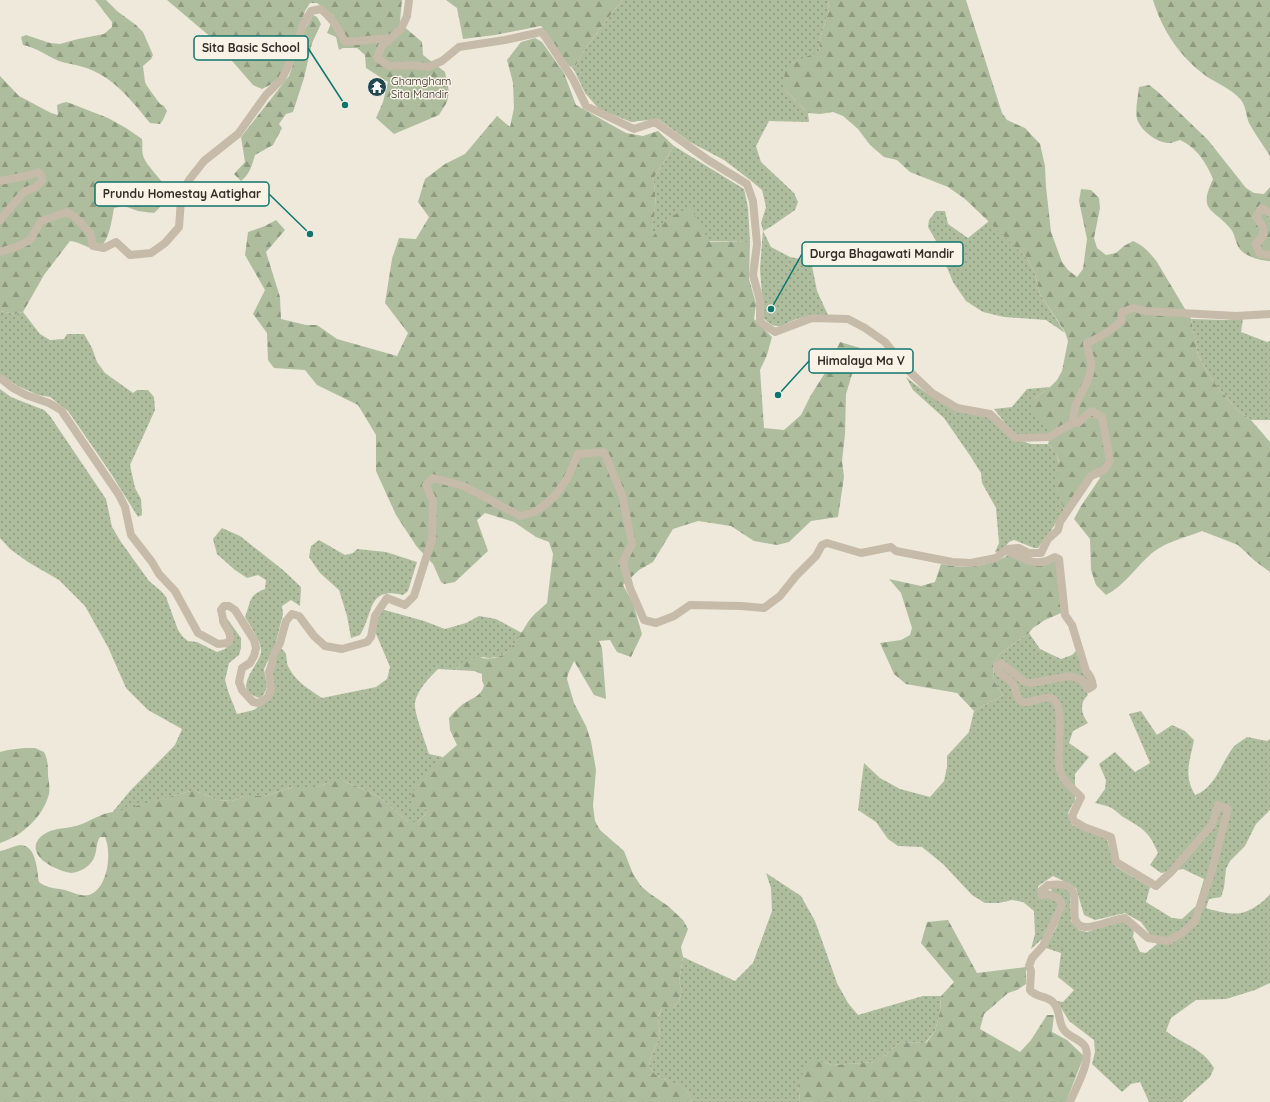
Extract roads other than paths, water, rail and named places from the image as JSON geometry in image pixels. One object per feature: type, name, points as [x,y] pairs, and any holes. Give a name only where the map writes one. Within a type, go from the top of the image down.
[{"type":"street","points":[[0,378],[13,388],[26,395],[49,403],[61,410],[119,495],[125,507],[131,535],[152,562],[159,574],[176,591],[198,633],[218,644],[228,643],[230,641],[230,636],[221,610],[224,606],[229,606],[235,610],[254,640],[256,648],[250,663],[242,668],[239,682],[242,690],[253,702],[259,703],[268,698],[271,689],[270,672],[273,656],[280,643],[286,621],[292,614],[299,616],[314,636],[325,646],[342,649],[366,642],[371,637],[376,616],[387,598],[405,605],[414,596],[432,540],[433,500],[426,485],[433,478],[464,486],[520,516],[535,512],[554,498],[567,479],[578,454],[604,452],[622,495],[632,544],[623,562],[630,588],[644,620],[656,623],[674,616],[690,605],[764,608],[780,596],[796,576],[816,556],[822,545],[827,543],[861,552],[891,547],[896,551],[952,562],[971,563],[996,558],[1007,549],[1019,548],[1028,553],[1041,554],[1048,539],[1058,530],[1060,522],[1091,476],[1104,470],[1110,461],[1102,417],[1091,411],[1078,423],[1073,423],[1049,437],[1033,439],[1015,438],[990,414],[957,408],[932,393],[909,371],[885,342],[865,328],[848,319],[812,318],[775,332],[760,322],[760,301],[753,275],[757,244],[753,201],[747,184],[708,160],[655,122],[634,129],[586,106],[573,79],[541,32],[505,40],[458,47],[442,61],[428,67],[412,65],[389,66],[377,58],[382,46],[401,29],[407,16],[409,0]]},
{"type":"street","points":[[0,252],[16,247],[30,240],[41,221],[67,212],[76,218],[90,233],[93,246],[104,248],[116,242],[130,255],[151,253],[165,244],[179,227],[181,200],[189,180],[204,161],[238,134],[266,95],[282,79],[296,49],[303,24],[311,11],[321,9],[329,16],[346,42],[390,38]]},
{"type":"street","points":[[0,181],[38,172],[41,175],[42,181],[36,187],[24,192],[0,220]]},
{"type":"street","points":[[1270,213],[1262,208],[1256,217],[1263,227],[1263,236],[1256,244],[1260,254],[1270,255]]},
{"type":"street","points":[[1073,423],[1073,411],[1091,373],[1092,360],[1087,349],[1088,343],[1102,337],[1121,321],[1122,312],[1134,308],[1145,311],[1236,316],[1270,314]]},
{"type":"street","points":[[1007,549],[1008,552],[1018,555],[1024,560],[1036,563],[1049,560],[1055,556],[1058,559],[1065,615],[1072,625],[1086,670],[1090,676],[1093,686],[1088,689],[1082,680],[1070,676],[1031,683],[1025,682],[1000,663],[997,666],[997,670],[1013,684],[1018,698],[1023,702],[1034,702],[1043,698],[1053,699],[1056,701],[1060,723],[1059,763],[1061,774],[1081,797],[1072,816],[1074,821],[1111,837],[1116,862],[1156,886],[1171,872],[1212,825],[1218,805],[1228,809],[1211,874],[1195,921],[1182,933],[1168,941],[1148,938],[1125,918],[1084,927],[1076,921],[1074,899],[1072,890],[1069,887],[1064,885],[1048,885],[1042,891],[1042,895],[1048,894],[1059,899],[1062,905],[1043,946],[1032,958],[1029,966],[1031,971],[1030,990],[1033,994],[1048,998],[1054,1003],[1060,1014],[1060,1022],[1063,1029],[1067,1034],[1084,1045],[1086,1050],[1084,1072],[1070,1102]]},
{"type":"place","name":"Ghamgham Sita Mandir","points":[[377,87]]},
{"type":"place","name":"Sita Basic School","points":[[345,105]]},
{"type":"place","name":"Prundu Homestay Aatighar","points":[[310,234]]},
{"type":"place","name":"Durga Bhagawati Mandir","points":[[771,309]]},
{"type":"place","name":"Himalaya Ma V","points":[[778,395]]}]
